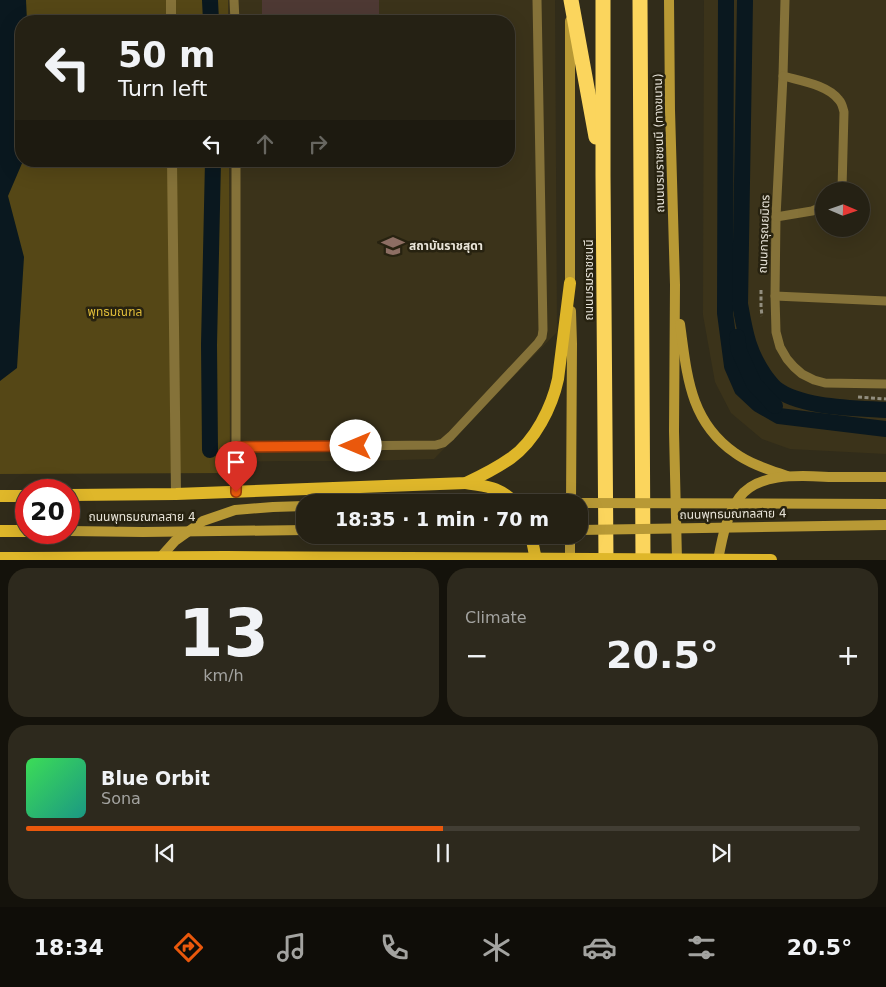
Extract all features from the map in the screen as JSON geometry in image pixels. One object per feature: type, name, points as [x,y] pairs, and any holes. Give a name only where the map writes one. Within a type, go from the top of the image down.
[{"type":"highway","points":[[570,0],[603,176]]},
{"type":"highway","name":"ถนนบรมราชชนนี","points":[[603,0],[606,560]]},
{"type":"highway","points":[[640,0],[643,560]]},
{"type":"main road","points":[[570,0],[571,494]]},
{"type":"main road","name":"ถนนบรมราชชนนี (ทางขนาน)","points":[[669,0],[675,285]]},
{"type":"main road","points":[[466,483],[486,474],[512,458],[534,435],[550,407],[558,379],[570,284]]},
{"type":"main road","points":[[675,285],[687,377],[693,398],[702,418],[712,432],[735,454],[787,476]]},
{"type":"main road","points":[[675,285],[674,431],[677,560]]},
{"type":"main road","points":[[718,560],[724,531],[738,499],[749,488],[764,481],[787,476],[886,477]]},
{"type":"main road","points":[[80,495],[176,494],[466,483],[490,487],[504,494]]},
{"type":"main road","points":[[0,496],[15,496]]},
{"type":"main road","points":[[588,503],[886,504]]},
{"type":"main road","points":[[158,560],[175,540],[203,521],[235,510],[296,506]]},
{"type":"main road","name":"ถนนพุทธมณฑลสาย 4","points":[[588,530],[886,525]]},
{"type":"main road","name":"ถนนพุทธมณฑลสาย 4","points":[[80,531],[296,530]]},
{"type":"main road","points":[[0,531],[15,531]]},
{"type":"main road","points":[[533,544],[536,560]]},
{"type":"main road","points":[[570,544],[570,560]]},
{"type":"main road","points":[[0,558],[226,557],[771,560]]},
{"type":"street","points":[[171,0],[171,15]]},
{"type":"street","points":[[172,167],[176,494]]},
{"type":"lane","points":[[234,0],[235,15]]},
{"type":"lane","points":[[237,447],[436,445],[443,443],[538,343],[542,337],[543,330],[537,0]]},
{"type":"lane","name":"ถนนการุณยมิตร","points":[[785,0],[776,217],[776,332],[780,347],[787,359],[802,374],[814,380],[825,383],[886,384]]},
{"type":"lane","points":[[783,76],[821,86],[835,95],[840,101],[844,112],[842,182]]},
{"type":"lane","points":[[236,167],[236,492]]},
{"type":"lane","points":[[776,217],[815,210]]},
{"type":"lane","points":[[775,296],[886,301]]},
{"type":"shaded area","points":[[0,0],[26,0],[27,15],[15,15],[15,167],[20,167],[8,196],[24,257],[17,368],[0,381]]},
{"type":"shaded area","name":"สถาบันราชสุดา","points":[[228,0],[555,0],[557,332],[434,459],[230,462],[229,167],[515,167],[515,15],[228,15]]},
{"type":"shaded area","points":[[704,0],[886,0],[886,454],[790,449],[762,439],[731,413],[715,382],[703,315]]},
{"type":"green space","name":"พุทธมณฑล","points":[[0,0],[228,0],[228,15],[15,15],[15,167],[229,167],[230,473],[0,474]]},
{"type":"building","points":[[262,0],[379,0],[379,15],[262,15]]},
{"type":"waterway","points":[[210,0],[211,15]]},
{"type":"waterway","points":[[726,0],[725,313],[732,366],[742,389],[758,404],[779,416],[886,429]]},
{"type":"waterway","points":[[745,0],[740,304],[751,350],[768,380],[775,388],[786,395],[798,400],[828,406],[886,410]]},
{"type":"waterway","points":[[210,450],[209,345],[213,167]]},
{"type":"waterway","points":[[737,337],[739,351],[754,384],[775,406]]},
{"type":"place","name":"สถาบันราชสุดา","points":[[393,246]]},
{"type":"route","points":[[236,492],[237,447],[356,446]]}]
